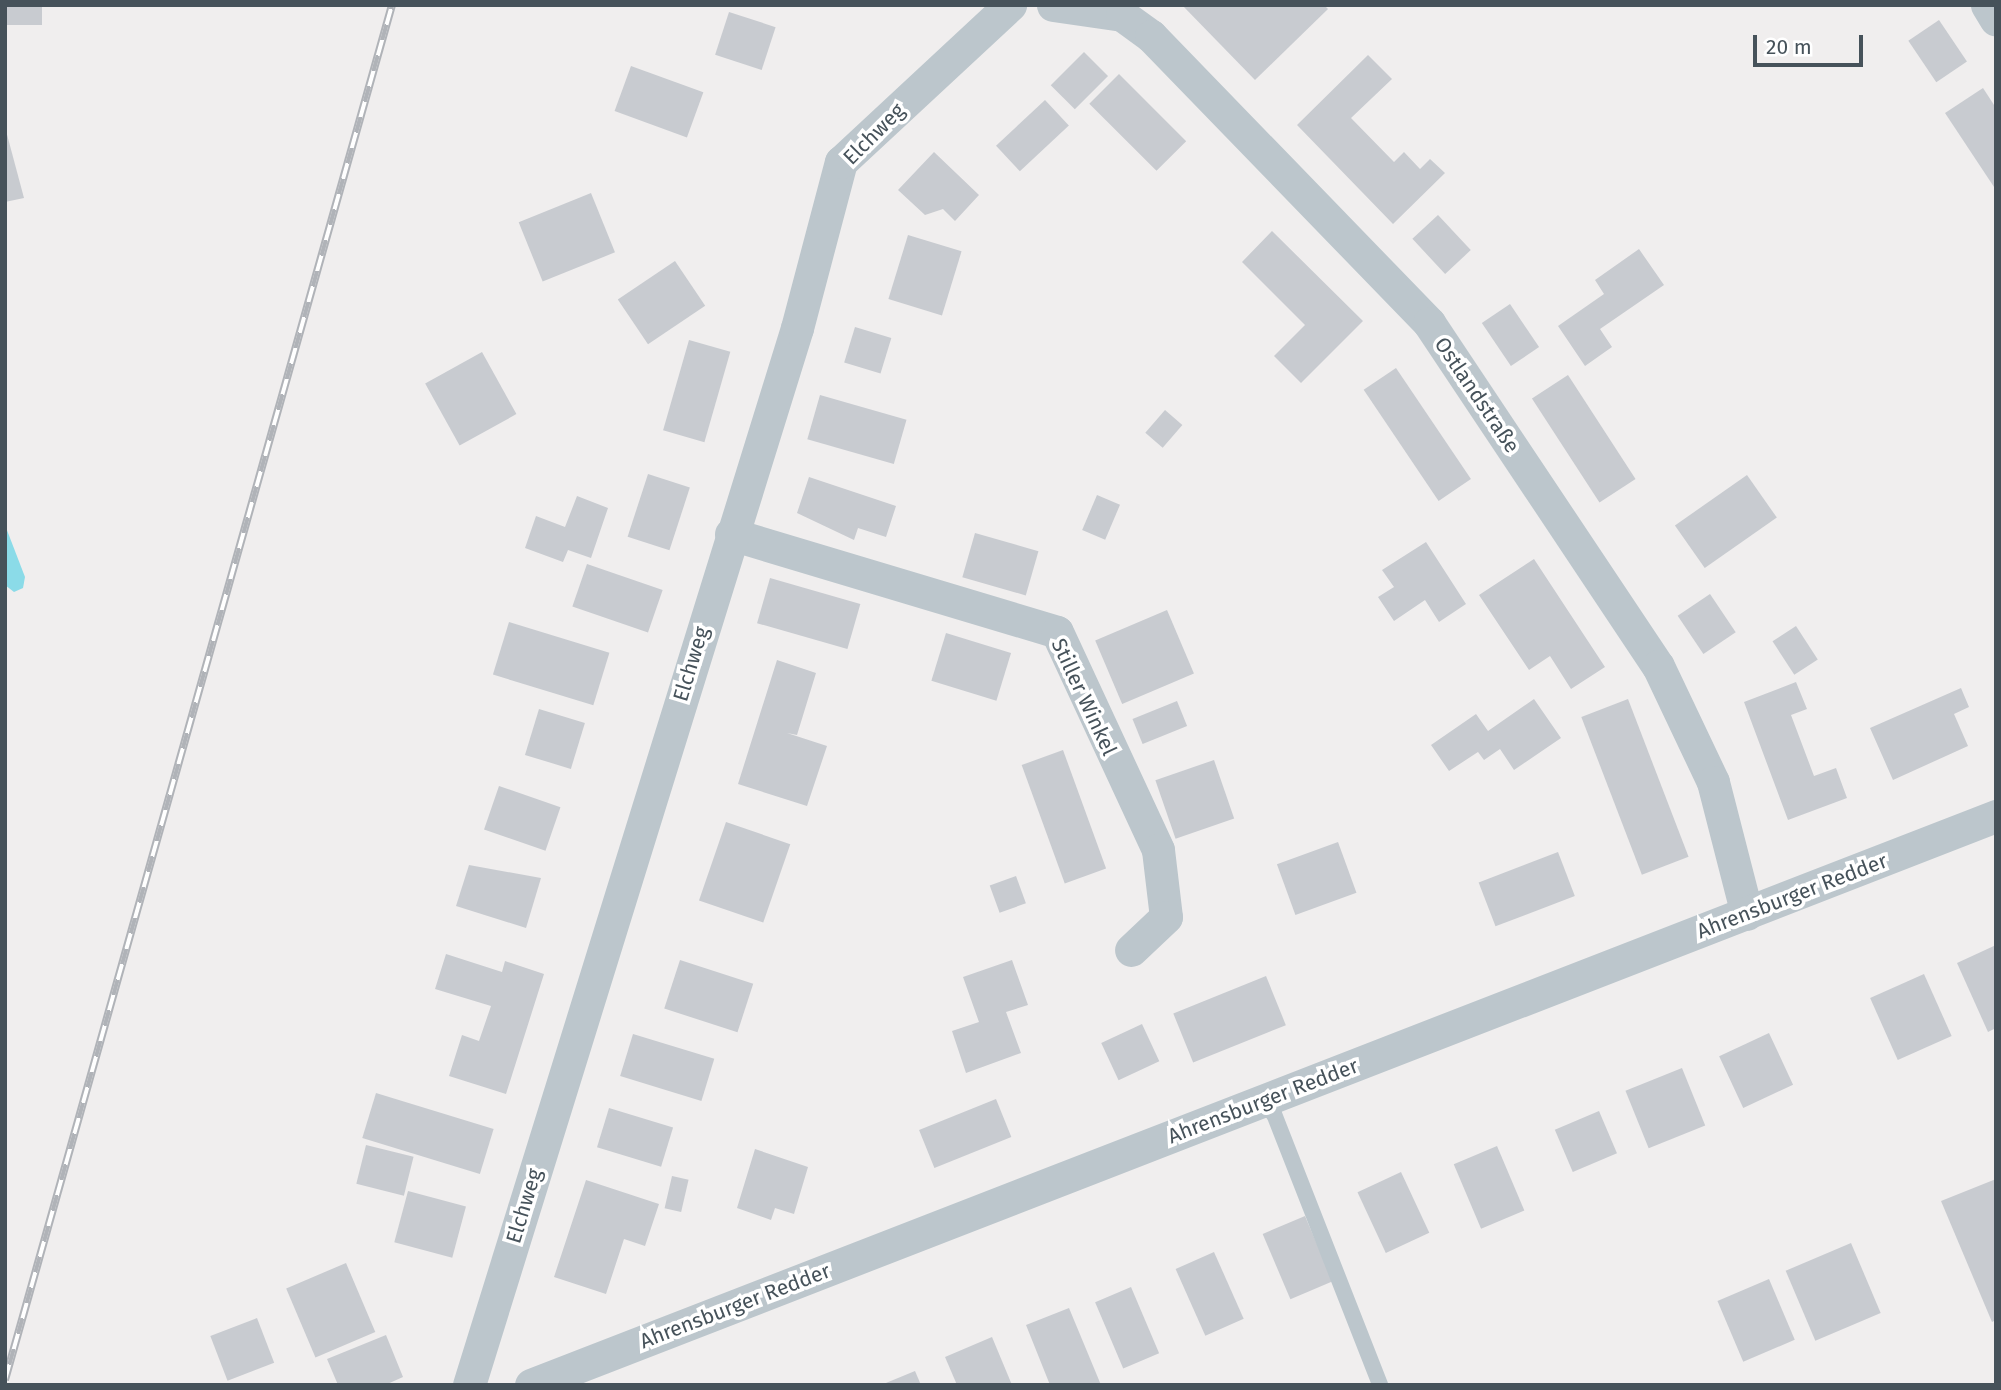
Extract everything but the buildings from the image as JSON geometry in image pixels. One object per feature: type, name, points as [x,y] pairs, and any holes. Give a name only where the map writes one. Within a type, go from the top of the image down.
[{"type":"street","name":"Elchweg","points":[[469,1385],[731,534],[841,162],[1010,5]]},
{"type":"street","name":"Ostlandstraße","points":[[1053,5],[1122,15],[1151,36],[1429,323],[1658,666],[1713,782],[1747,914]]},
{"type":"street","points":[[1987,5],[1996,20]]},
{"type":"street","name":"Stiller Winkel","points":[[731,534],[1056,632],[1158,850],[1166,917],[1131,950]]},
{"type":"street","name":"Ahrensburger Redder","points":[[531,1385],[1996,816]]},
{"type":"lane","points":[[1261,1102],[1274,1114],[1380,1385]]},
{"type":"water","points":[[5,525],[25,577],[23,588],[14,592],[5,585]]},
{"type":"railway","points":[[5,1380],[392,5]]}]
